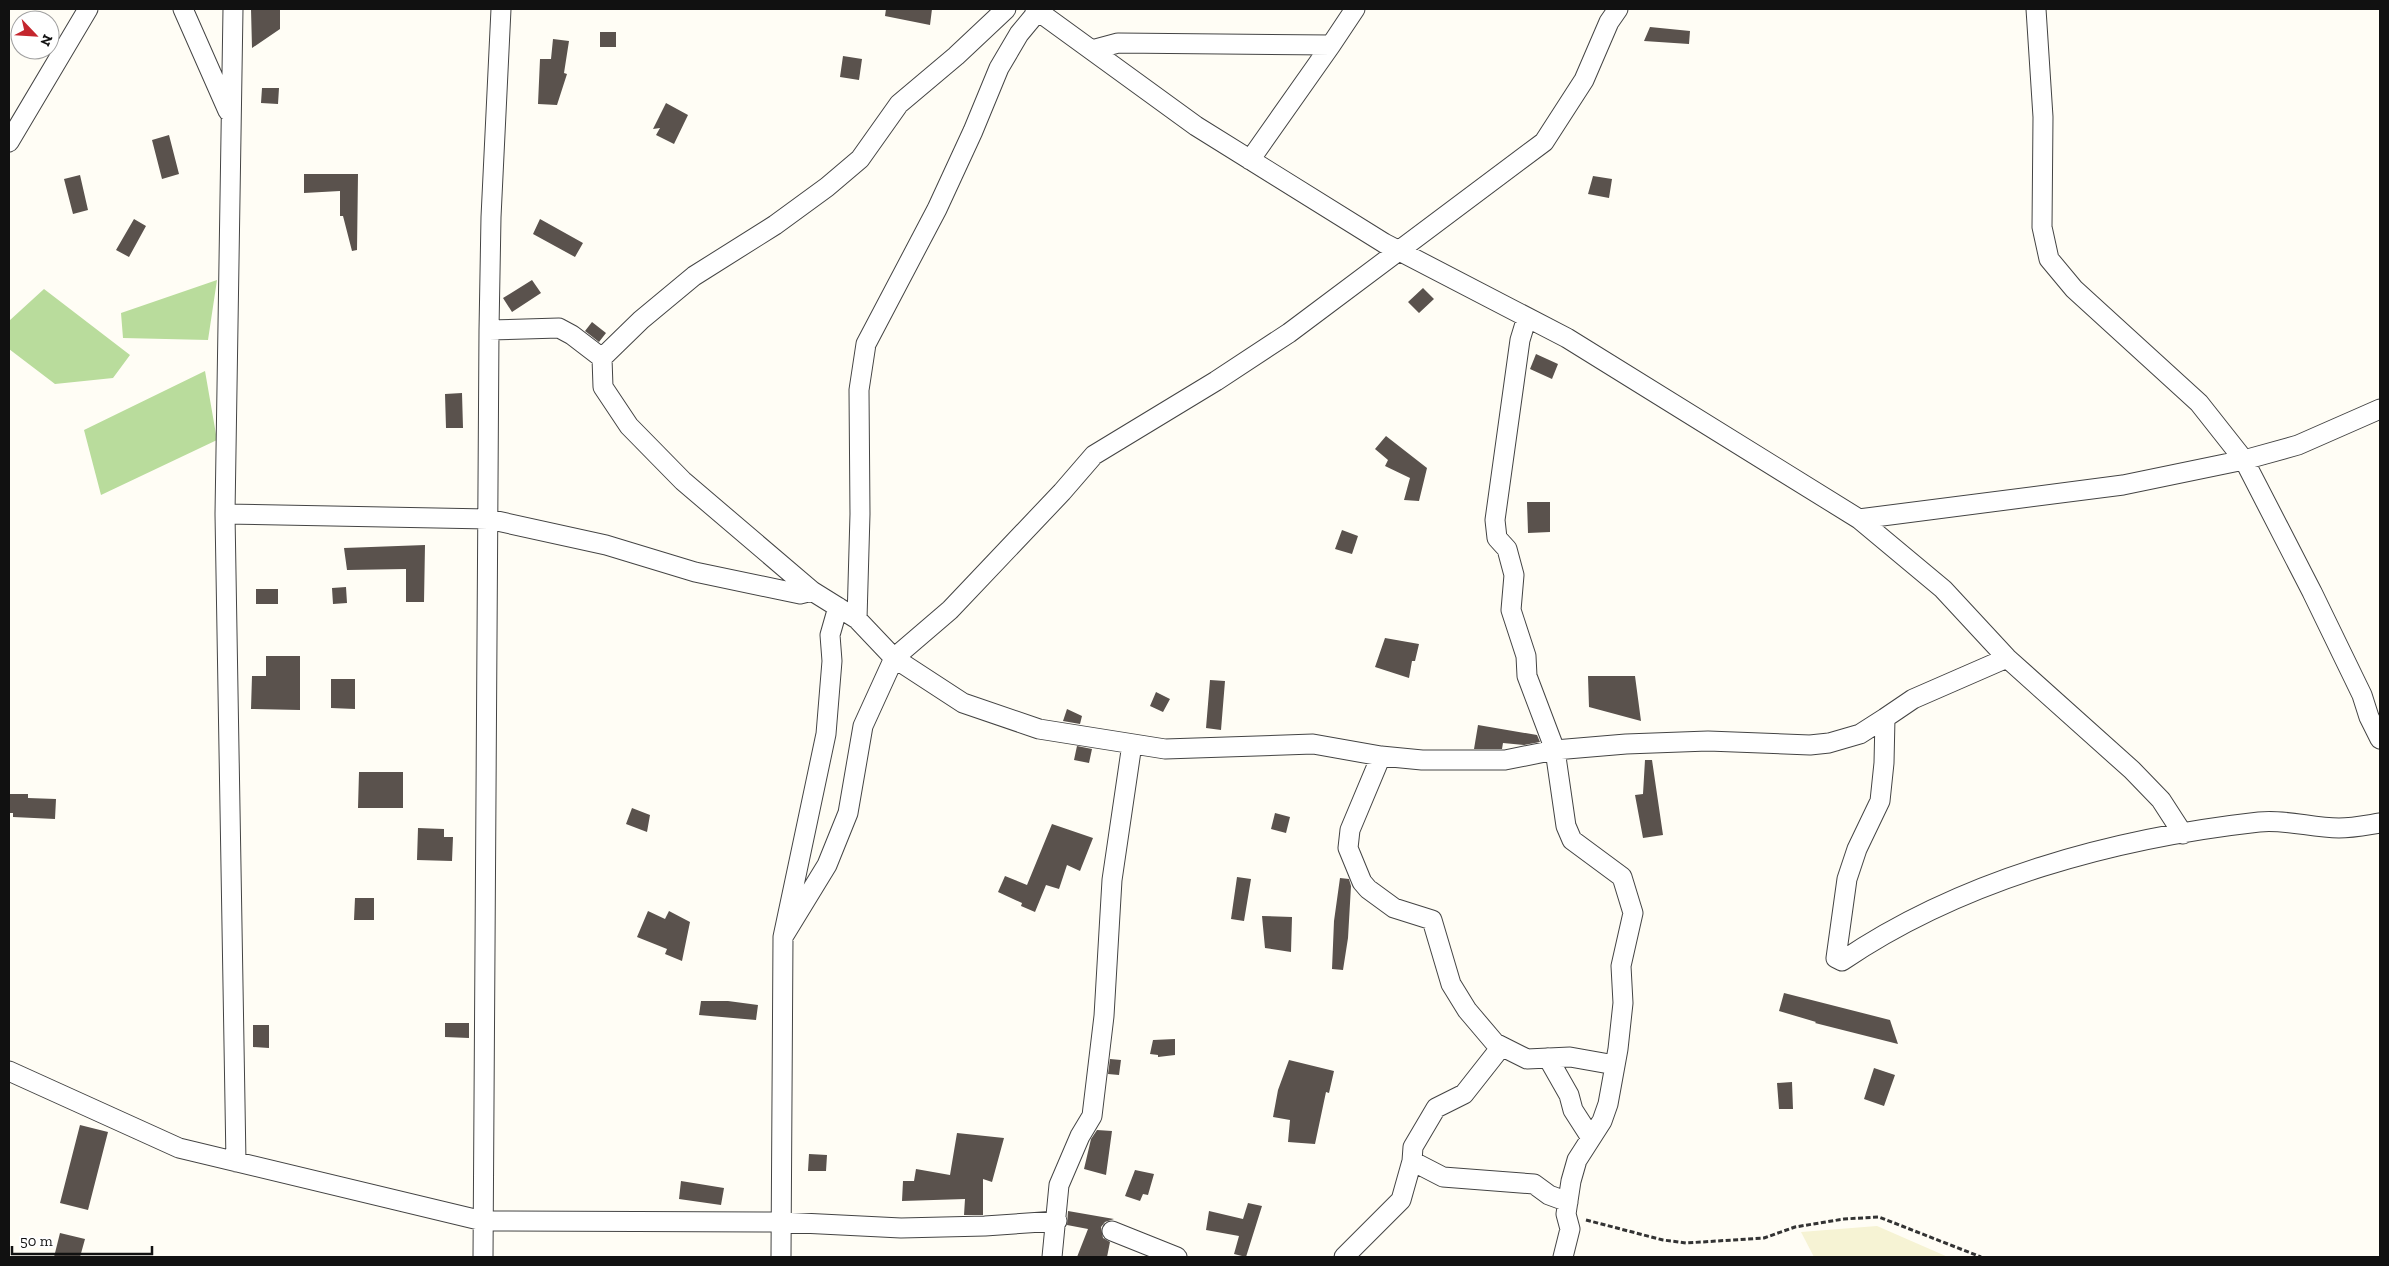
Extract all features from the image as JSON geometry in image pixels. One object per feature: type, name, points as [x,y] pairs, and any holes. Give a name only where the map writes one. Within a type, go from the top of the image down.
[{"type":"street","points":[[9,142],[88,9]]},
{"type":"street","points":[[183,9],[230,116]]},
{"type":"street","points":[[233,9],[225,514],[236,1162]]},
{"type":"street","points":[[483,1257],[489,330],[501,9]]},
{"type":"street","points":[[1006,9],[956,56],[899,104],[860,159],[827,187],[776,225],[694,276],[641,320],[602,358],[603,387],[629,426],[682,481],[812,591],[857,619],[894,658],[963,703],[1039,729],[1166,749],[1312,744],[1381,756],[1422,760],[1505,760],[1555,750],[1626,744],[1708,741],[1820,744],[1860,734],[1913,699],[2007,658]]},
{"type":"street","points":[[1250,160],[1332,45],[1354,9]]},
{"type":"street","points":[[783,937],[827,865],[848,813],[863,726],[894,658],[950,610],[1062,492],[1094,455],[1216,381],[1289,333],[1544,142],[1584,80],[1610,22],[1618,9]]},
{"type":"street","points":[[2036,9],[2043,117],[2042,227],[2049,259],[2074,289],[2199,402],[2244,460],[2312,592],[2362,695],[2369,717],[2380,739]]},
{"type":"street","points":[[857,619],[860,514],[859,390],[866,344],[937,209],[973,131],[999,68],[1036,10],[1196,126],[1250,160],[1399,252],[1567,338],[1859,519],[1943,589],[2007,658],[2162,800],[2183,834]]},
{"type":"street","points":[[1092,50],[1118,43],[1332,45]]},
{"type":"street","points":[[1526,318],[1520,340],[1495,520],[1497,538],[1507,549],[1514,575],[1511,610],[1526,656],[1528,676],[1535,701],[1555,750],[1566,826],[1572,840],[1622,877],[1633,913],[1621,966],[1623,1003],[1608,1104],[1602,1120],[1577,1160],[1571,1181],[1567,1208],[1570,1229],[1563,1257]]},
{"type":"street","points":[[489,330],[559,328],[572,335],[602,358]]},
{"type":"street","points":[[1859,519],[2123,485],[2244,460],[2298,445],[2380,409]]},
{"type":"street","points":[[225,514],[488,519],[606,545],[695,572],[800,594],[812,591]]},
{"type":"street","points":[[781,1257],[783,937],[826,734],[832,661],[830,634],[838,607]]},
{"type":"street","points":[[1885,718],[1884,763],[1880,802],[1857,850],[1847,879],[1836,958],[1842,961],[1934,908],[2033,869],[2148,839],[2262,822],[2304,823],[2338,828],[2380,823]]},
{"type":"street","points":[[1052,1257],[1060,1185],[1066,1167],[1092,1116],[1104,1016],[1112,880],[1132,744]]},
{"type":"street","points":[[1381,756],[1350,830],[1348,848],[1357,872],[1368,889],[1394,908],[1432,920],[1451,984],[1467,1010],[1501,1047],[1527,1059],[1570,1057],[1615,1065]]},
{"type":"street","points":[[1344,1257],[1401,1200],[1412,1161],[1413,1147],[1436,1108],[1464,1094],[1501,1047]]},
{"type":"street","points":[[1548,1058],[1569,1095],[1573,1110],[1591,1138]]},
{"type":"street","points":[[9,1071],[179,1148],[484,1221],[781,1222],[901,1228],[985,1226],[1057,1221]]},
{"type":"street","points":[[1412,1161],[1443,1177],[1534,1184],[1567,1208]]},
{"type":"street","points":[[1112,1231],[1177,1257]]},
{"type":"path","points":[[1567,1208],[1626,1231],[1686,1243],[1764,1238],[1795,1226],[1844,1219],[1879,1218],[1982,1257]]},
{"type":"shaded area","points":[[1877,1226],[1948,1257],[1814,1257],[1801,1232]]},
{"type":"green space","points":[[217,280],[208,340],[123,338],[121,313]]},
{"type":"green space","points":[[44,289],[130,355],[113,378],[55,384],[9,349],[9,321]]},
{"type":"green space","points":[[205,371],[217,440],[101,495],[84,430]]},
{"type":"building","points":[[251,9],[280,9],[280,29],[252,48]]},
{"type":"building","points":[[886,9],[932,9],[930,25],[885,16]]},
{"type":"building","points":[[1650,27],[1690,31],[1689,44],[1644,41]]},
{"type":"building","points":[[600,32],[616,32],[616,47],[600,47]]},
{"type":"building","points":[[553,39],[569,41],[564,73],[567,74],[557,105],[538,104],[540,59],[551,59]]},
{"type":"building","points":[[843,56],[862,59],[859,80],[840,77]]},
{"type":"building","points":[[262,88],[279,88],[278,104],[261,103]]},
{"type":"building","points":[[666,103],[688,115],[674,144],[656,135],[660,128],[653,129]]},
{"type":"building","points":[[169,135],[179,174],[162,179],[152,140]]},
{"type":"building","points":[[304,174],[358,174],[357,250],[352,251],[343,216],[340,216],[340,191],[304,193]]},
{"type":"building","points":[[80,175],[88,210],[73,214],[64,179]]},
{"type":"building","points":[[1593,176],[1612,179],[1609,198],[1588,194]]},
{"type":"building","points":[[134,219],[146,226],[129,257],[116,250]]},
{"type":"building","points":[[540,219],[583,243],[575,257],[533,234]]},
{"type":"building","points":[[532,280],[541,293],[512,312],[503,298]]},
{"type":"building","points":[[1423,288],[1434,299],[1419,313],[1408,302]]},
{"type":"building","points":[[592,322],[606,333],[599,342],[585,331]]},
{"type":"building","points":[[1536,354],[1558,364],[1552,379],[1530,369]]},
{"type":"building","points":[[462,393],[463,428],[446,428],[445,394]]},
{"type":"building","points":[[1386,436],[1427,468],[1419,501],[1404,500],[1410,478],[1385,466],[1388,460],[1375,449]]},
{"type":"building","points":[[1527,502],[1550,502],[1550,532],[1528,533]]},
{"type":"building","points":[[1342,530],[1358,536],[1352,554],[1335,549]]},
{"type":"building","points":[[425,545],[424,602],[406,602],[406,569],[347,570],[344,548]]},
{"type":"building","points":[[346,587],[347,603],[333,604],[332,588]]},
{"type":"building","points":[[256,589],[278,589],[278,604],[256,604]]},
{"type":"building","points":[[1385,638],[1419,644],[1415,661],[1412,661],[1409,678],[1375,667]]},
{"type":"building","points":[[266,656],[300,656],[300,710],[251,709],[252,676],[266,676]]},
{"type":"building","points":[[1588,676],[1635,676],[1641,721],[1589,707]]},
{"type":"building","points":[[331,679],[355,679],[355,709],[331,708]]},
{"type":"building","points":[[1210,680],[1225,681],[1221,730],[1206,728]]},
{"type":"building","points":[[1156,692],[1170,699],[1163,712],[1150,706]]},
{"type":"building","points":[[1067,709],[1082,716],[1080,724],[1063,721]]},
{"type":"building","points":[[1478,725],[1537,735],[1540,742],[1524,745],[1503,743],[1502,749],[1474,749]]},
{"type":"building","points":[[1077,746],[1092,749],[1089,763],[1074,760]]},
{"type":"building","points":[[1645,760],[1652,760],[1663,835],[1643,838],[1635,795],[1643,794]]},
{"type":"building","points":[[359,772],[403,772],[403,808],[358,808]]},
{"type":"building","points":[[10,794],[28,794],[28,798],[56,799],[55,819],[13,817],[13,813],[9,813]]},
{"type":"building","points":[[632,808],[650,815],[647,832],[626,824]]},
{"type":"building","points":[[1275,813],[1290,817],[1286,833],[1271,829]]},
{"type":"building","points":[[1052,824],[1093,838],[1080,871],[1067,865],[1059,889],[1046,885],[1035,912],[1021,906],[1022,903],[998,892],[1005,876],[1027,885]]},
{"type":"building","points":[[418,828],[444,829],[444,837],[453,837],[452,861],[417,860]]},
{"type":"building","points":[[1237,877],[1251,879],[1244,921],[1231,919]]},
{"type":"building","points":[[1340,878],[1349,879],[1351,886],[1348,938],[1343,970],[1332,969],[1334,921]]},
{"type":"building","points":[[355,898],[374,898],[374,920],[354,920]]},
{"type":"building","points":[[648,911],[665,919],[669,911],[690,922],[682,961],[665,954],[667,949],[637,937]]},
{"type":"building","points":[[1262,916],[1292,917],[1291,952],[1265,948]]},
{"type":"building","points":[[1784,993],[1890,1020],[1898,1044],[1815,1023],[1779,1011]]},
{"type":"building","points":[[701,1001],[728,1001],[758,1005],[756,1020],[699,1015]]},
{"type":"building","points":[[445,1023],[469,1023],[469,1038],[445,1037]]},
{"type":"building","points":[[253,1025],[269,1025],[269,1048],[253,1047]]},
{"type":"building","points":[[1175,1039],[1175,1055],[1158,1057],[1158,1055],[1150,1054],[1153,1040]]},
{"type":"building","points":[[1110,1059],[1121,1060],[1119,1075],[1108,1074]]},
{"type":"building","points":[[1289,1060],[1334,1071],[1329,1093],[1326,1092],[1315,1144],[1288,1142],[1290,1120],[1273,1117],[1278,1090]]},
{"type":"building","points":[[1874,1068],[1895,1075],[1884,1106],[1864,1099]]},
{"type":"building","points":[[1792,1082],[1793,1109],[1779,1109],[1777,1083]]},
{"type":"building","points":[[80,1125],[108,1132],[88,1210],[60,1203]]},
{"type":"building","points":[[1097,1130],[1112,1131],[1106,1175],[1084,1169],[1091,1139]]},
{"type":"building","points":[[957,1133],[1004,1138],[992,1182],[983,1179],[983,1215],[964,1215],[965,1199],[902,1201],[903,1181],[914,1181],[916,1169],[950,1175]]},
{"type":"building","points":[[809,1154],[827,1155],[826,1171],[808,1171]]},
{"type":"building","points":[[1135,1170],[1154,1174],[1148,1195],[1143,1194],[1140,1201],[1125,1196]]},
{"type":"building","points":[[681,1181],[724,1188],[721,1205],[679,1199]]},
{"type":"building","points":[[1248,1203],[1262,1206],[1246,1257],[1234,1254],[1239,1236],[1206,1230],[1209,1211],[1243,1219]]},
{"type":"building","points":[[1068,1211],[1114,1219],[1105,1222],[1101,1227],[1103,1238],[1110,1242],[1107,1257],[1077,1257],[1088,1229],[1067,1225]]},
{"type":"building","points":[[60,1233],[85,1239],[80,1257],[54,1257]]}]
